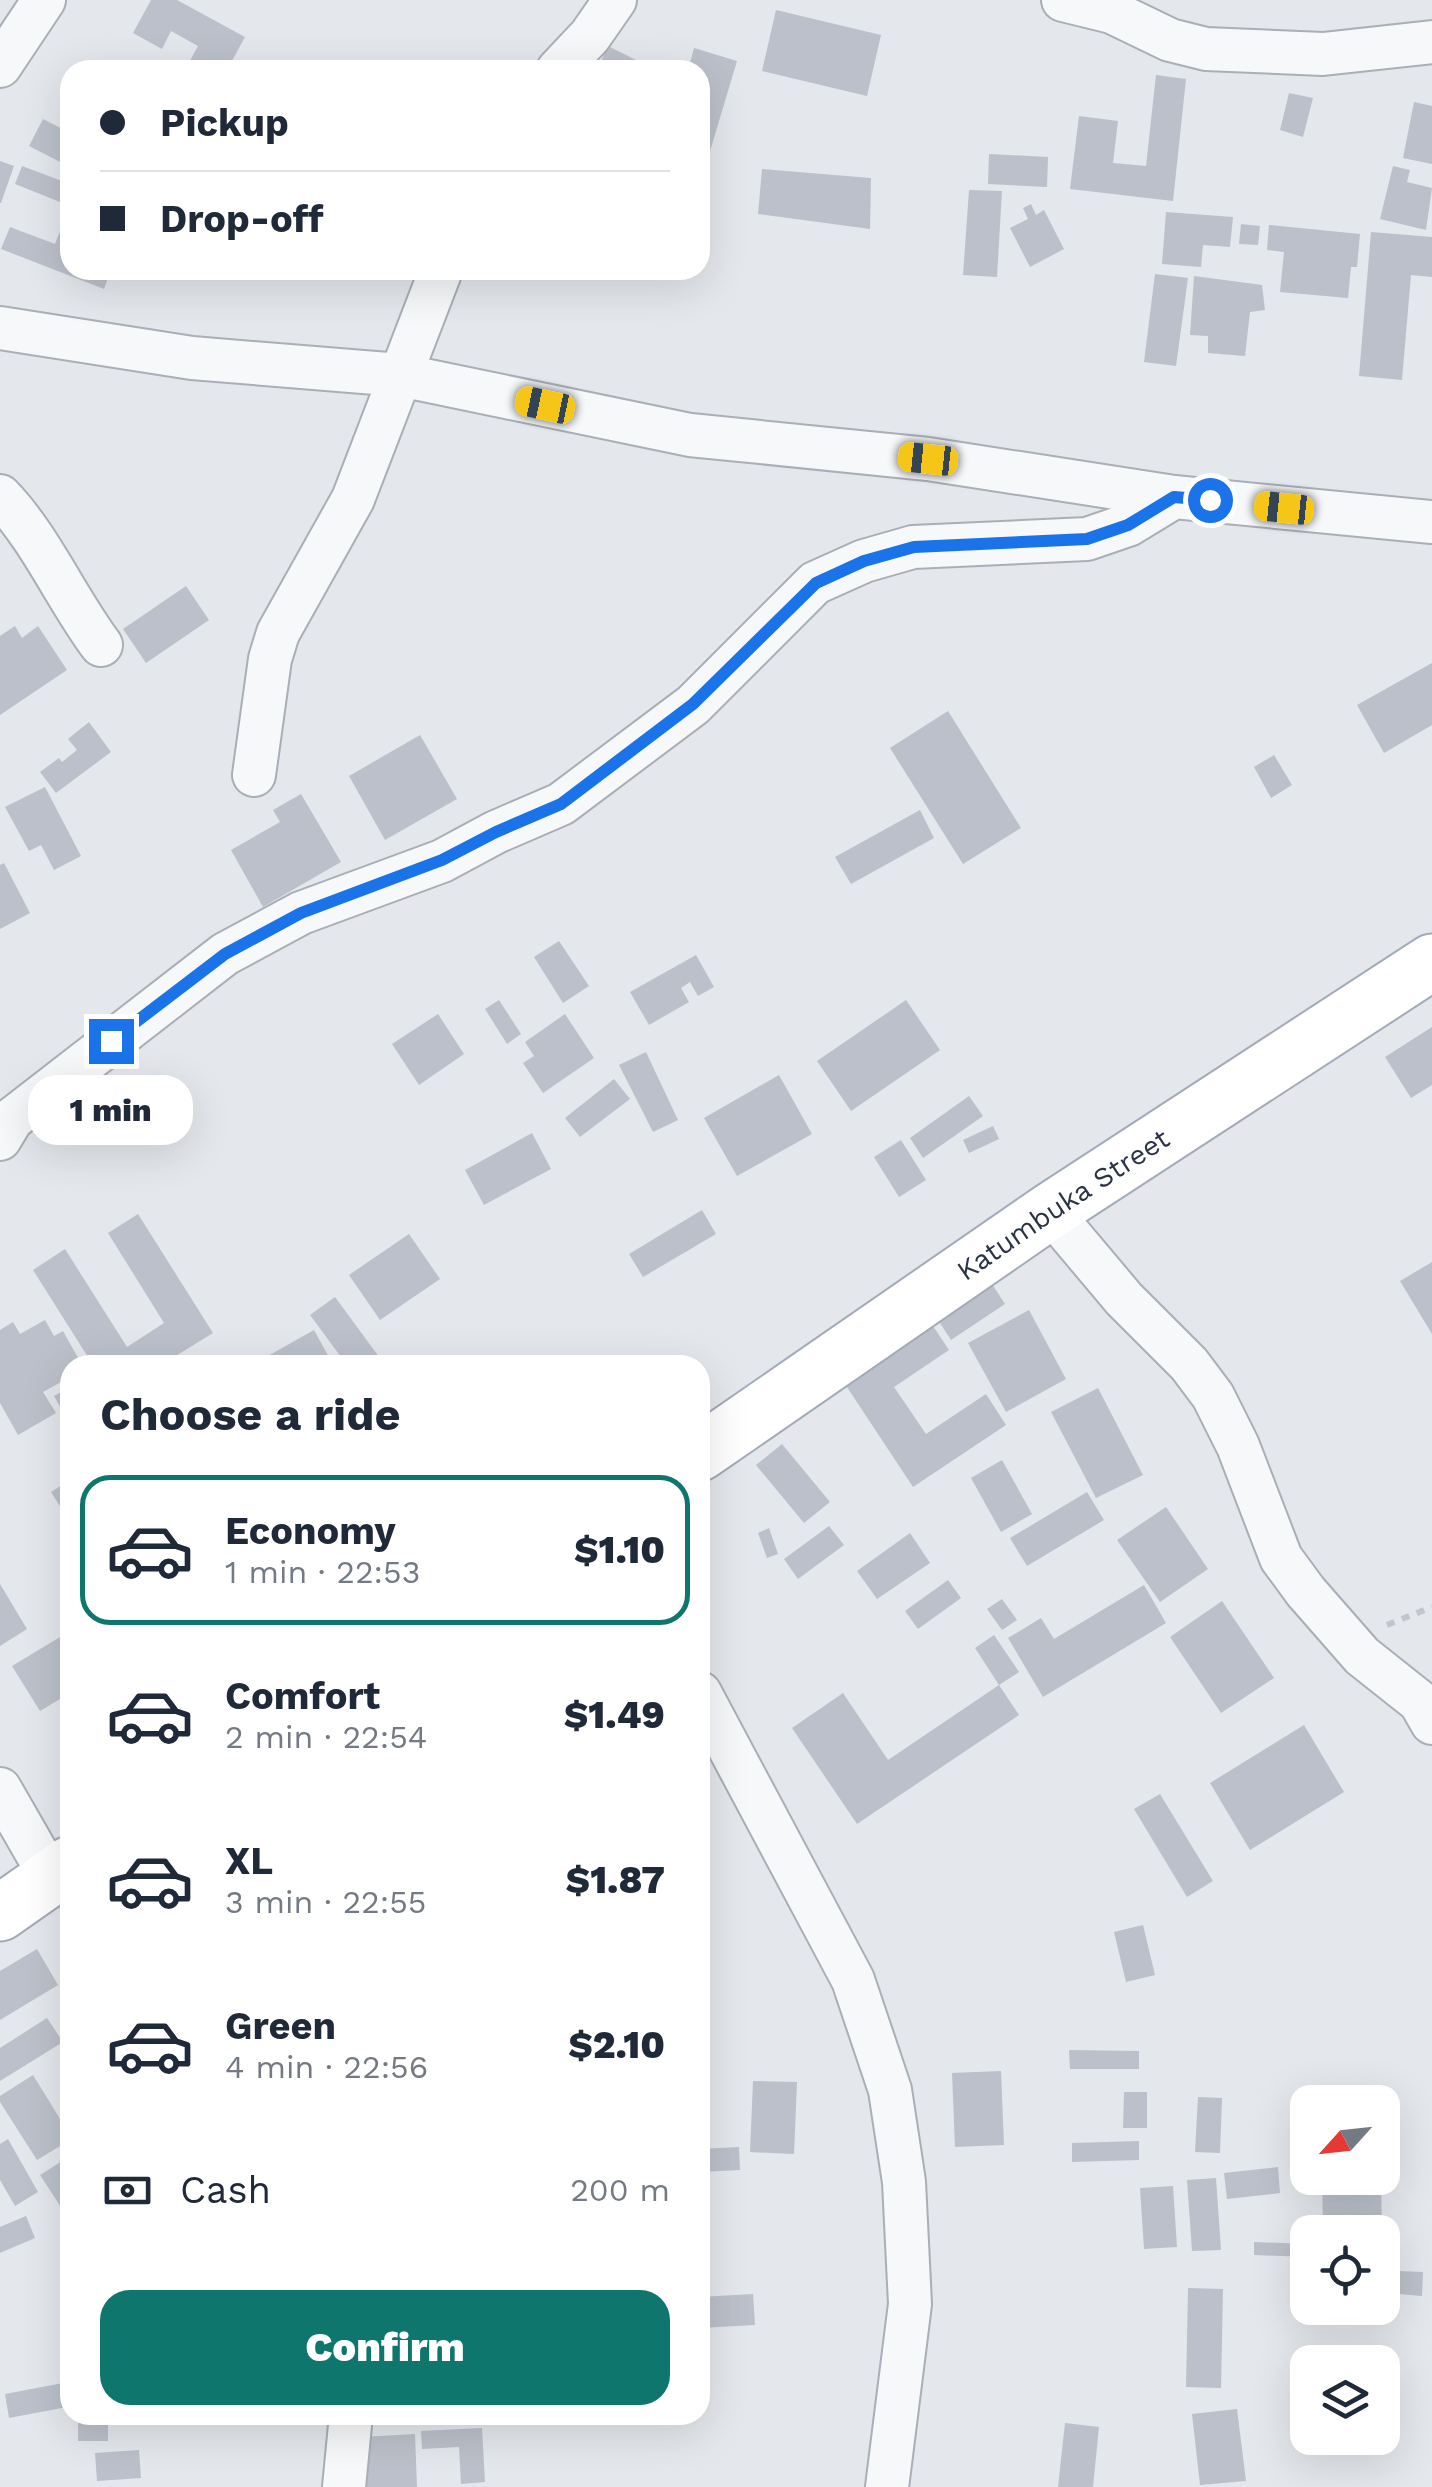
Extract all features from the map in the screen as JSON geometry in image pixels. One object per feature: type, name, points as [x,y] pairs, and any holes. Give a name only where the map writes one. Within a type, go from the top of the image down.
[{"type":"main road","name":"Katumbuka Street","points":[[710,1447],[1050,1211],[1432,962]]},
{"type":"main road","points":[[0,1912],[60,1870]]},
{"type":"street","points":[[0,66],[44,0]]},
{"type":"street","points":[[567,60],[615,0]]},
{"type":"street","points":[[1063,0],[1112,12],[1170,40],[1206,50],[1322,54],[1432,42]]},
{"type":"street","points":[[254,775],[270,659],[278,633],[353,500],[437,280]]},
{"type":"street","points":[[9,335],[192,358],[400,375],[690,435],[928,459],[1174,497],[1432,522]]},
{"type":"street","points":[[0,496],[16,512],[101,645]]},
{"type":"street","points":[[0,1139],[12,1119],[225,954],[301,913],[442,860],[561,804],[693,704],[816,583],[864,561],[914,547],[1087,539],[1128,525],[1174,497]]},
{"type":"street","points":[[1050,1211],[1124,1299],[1189,1364],[1213,1396],[1238,1446],[1281,1558],[1298,1581],[1362,1656],[1420,1702],[1432,1723]]},
{"type":"street","points":[[710,1712],[853,1980],[890,2090],[904,2182],[910,2304],[887,2487]]},
{"type":"street","points":[[0,1789],[60,1870]]},
{"type":"street","points":[[344,2487],[350,2425]]},
{"type":"building","points":[[151,0],[177,0],[245,37],[232,60],[190,60],[198,46],[171,31],[162,49],[133,33]]},
{"type":"building","points":[[776,10],[881,35],[867,96],[762,71]]},
{"type":"building","points":[[608,46],[636,60],[602,60]]},
{"type":"building","points":[[694,48],[737,61],[710,151],[710,60],[691,60]]},
{"type":"building","points":[[1156,75],[1186,79],[1173,201],[1070,189],[1079,116],[1118,121],[1113,163],[1146,166]]},
{"type":"building","points":[[1289,93],[1313,98],[1303,137],[1280,130]]},
{"type":"building","points":[[1414,102],[1432,106],[1432,164],[1403,158]]},
{"type":"building","points":[[43,119],[60,128],[60,162],[29,146]]},
{"type":"building","points":[[989,154],[1048,157],[1047,187],[988,184]]},
{"type":"building","points":[[0,161],[14,166],[1,203],[0,203]]},
{"type":"building","points":[[22,166],[60,180],[60,202],[15,184]]},
{"type":"building","points":[[1393,166],[1410,170],[1407,182],[1432,188],[1426,230],[1380,219]]},
{"type":"building","points":[[762,169],[871,178],[870,229],[758,214]]},
{"type":"building","points":[[969,190],[1002,191],[997,277],[963,275]]},
{"type":"building","points":[[1031,204],[1036,215],[1044,210],[1064,249],[1030,267],[1010,228],[1028,219],[1023,208]]},
{"type":"building","points":[[1166,212],[1233,217],[1230,247],[1203,245],[1201,267],[1162,264]]},
{"type":"building","points":[[1241,224],[1260,226],[1258,245],[1239,244]]},
{"type":"building","points":[[1269,225],[1360,234],[1357,267],[1351,267],[1348,298],[1280,292],[1284,252],[1267,250]]},
{"type":"building","points":[[10,227],[55,244],[60,231],[60,272],[1,249]]},
{"type":"building","points":[[1371,232],[1432,237],[1432,277],[1411,275],[1402,380],[1359,376]]},
{"type":"building","points":[[1155,274],[1188,278],[1176,366],[1144,362]]},
{"type":"building","points":[[1194,276],[1262,285],[1265,310],[1250,312],[1245,356],[1208,353],[1208,336],[1190,335]]},
{"type":"building","points":[[81,280],[107,280],[104,289]]},
{"type":"building","points":[[186,586],[209,620],[146,663],[123,629]]},
{"type":"building","points":[[15,626],[22,638],[38,626],[67,670],[0,715],[0,636]]},
{"type":"building","points":[[1432,663],[1432,725],[1384,753],[1357,705]]},
{"type":"building","points":[[948,711],[1021,828],[963,864],[890,748]]},
{"type":"building","points":[[89,722],[111,752],[56,793],[40,772],[77,750],[68,739]]},
{"type":"building","points":[[420,735],[457,799],[385,840],[349,776]]},
{"type":"building","points":[[1274,755],[1292,785],[1271,798],[1254,767]]},
{"type":"building","points":[[45,787],[81,856],[54,870],[41,845],[29,851],[5,807]]},
{"type":"building","points":[[301,794],[341,862],[263,907],[231,850],[280,822],[273,810]]},
{"type":"building","points":[[920,810],[934,838],[851,884],[835,857]]},
{"type":"building","points":[[4,863],[30,913],[0,929],[0,865]]},
{"type":"building","points":[[559,941],[589,986],[563,1003],[534,957]]},
{"type":"building","points":[[696,955],[714,987],[698,996],[690,982],[681,988],[689,1002],[649,1025],[630,992]]},
{"type":"building","points":[[499,1000],[521,1034],[507,1044],[485,1009]]},
{"type":"building","points":[[906,1000],[940,1050],[851,1111],[817,1061]]},
{"type":"building","points":[[438,1014],[464,1054],[419,1085],[392,1044]]},
{"type":"building","points":[[565,1014],[594,1058],[543,1093],[523,1063],[534,1056],[525,1042]]},
{"type":"building","points":[[1432,1027],[1432,1085],[1411,1098],[1385,1057]]},
{"type":"building","points":[[646,1052],[678,1120],[653,1132],[619,1065]]},
{"type":"building","points":[[779,1075],[812,1134],[737,1176],[704,1118]]},
{"type":"building","points":[[614,1079],[630,1099],[580,1137],[565,1118]]},
{"type":"building","points":[[969,1096],[983,1116],[923,1158],[910,1138]]},
{"type":"building","points":[[993,1126],[999,1139],[969,1153],[963,1140]]},
{"type":"building","points":[[532,1133],[551,1169],[484,1205],[465,1170]]},
{"type":"building","points":[[901,1140],[926,1180],[899,1197],[874,1157]]},
{"type":"building","points":[[702,1210],[716,1234],[643,1277],[629,1254]]},
{"type":"building","points":[[138,1214],[213,1333],[177,1355],[87,1355],[33,1270],[65,1249],[127,1347],[164,1323],[108,1233]]},
{"type":"building","points":[[409,1234],[440,1279],[380,1320],[349,1275]]},
{"type":"building","points":[[1432,1262],[1432,1334],[1400,1281]]},
{"type":"building","points":[[992,1284],[1005,1304],[951,1340],[938,1320]]},
{"type":"building","points":[[335,1297],[378,1355],[340,1355],[310,1315]]},
{"type":"building","points":[[1029,1310],[1066,1379],[1006,1412],[968,1343]]},
{"type":"building","points":[[45,1320],[54,1336],[63,1331],[76,1355],[60,1355],[60,1383],[43,1392],[56,1413],[18,1435],[0,1403],[0,1330],[13,1322],[20,1334]]},
{"type":"building","points":[[929,1320],[949,1350],[894,1387],[926,1434],[986,1394],[1006,1425],[913,1487],[841,1378]]},
{"type":"building","points":[[314,1330],[328,1355],[270,1355]]},
{"type":"building","points":[[1098,1388],[1143,1475],[1096,1498],[1051,1412]]},
{"type":"building","points":[[782,1444],[830,1502],[804,1523],[756,1465]]},
{"type":"building","points":[[1002,1460],[1032,1514],[1001,1532],[971,1478]]},
{"type":"building","points":[[60,1486],[60,1506],[51,1492]]},
{"type":"building","points":[[1087,1492],[1104,1520],[1027,1566],[1010,1538]]},
{"type":"building","points":[[1166,1507],[1208,1569],[1160,1602],[1117,1540]]},
{"type":"building","points":[[829,1526],[844,1545],[798,1579],[784,1559]]},
{"type":"building","points":[[769,1528],[778,1554],[767,1558],[758,1533]]},
{"type":"building","points":[[910,1533],[930,1563],[877,1599],[857,1571]]},
{"type":"building","points":[[948,1580],[961,1598],[918,1629],[905,1611]]},
{"type":"building","points":[[0,1584],[27,1629],[0,1646]]},
{"type":"building","points":[[1144,1585],[1166,1623],[1043,1697],[1008,1638],[1041,1618],[1054,1639]]},
{"type":"building","points":[[1002,1599],[1017,1620],[1002,1630],[987,1609]]},
{"type":"building","points":[[1222,1601],[1274,1678],[1221,1713],[1170,1637]]},
{"type":"building","points":[[994,1635],[1019,1672],[999,1685],[975,1648]]},
{"type":"building","points":[[60,1637],[60,1699],[40,1711],[12,1666]]},
{"type":"building","points":[[999,1685],[1019,1715],[857,1824],[792,1728],[843,1693],[888,1760]]},
{"type":"building","points":[[1304,1725],[1344,1792],[1250,1850],[1210,1783]]},
{"type":"building","points":[[1160,1794],[1213,1881],[1187,1897],[1134,1809]]},
{"type":"building","points":[[1143,1925],[1155,1975],[1126,1982],[1114,1932]]},
{"type":"building","points":[[37,1949],[58,1985],[0,2020],[0,1971]]},
{"type":"building","points":[[47,2018],[60,2038],[60,2044],[0,2081],[0,2048]]},
{"type":"building","points":[[1069,2050],[1139,2051],[1139,2069],[1070,2069]]},
{"type":"building","points":[[1001,2071],[1004,2145],[955,2147],[952,2073]]},
{"type":"building","points":[[33,2075],[60,2119],[60,2146],[37,2160],[0,2102],[0,2096]]},
{"type":"building","points":[[753,2081],[797,2082],[794,2154],[750,2152]]},
{"type":"building","points":[[1124,2092],[1147,2092],[1147,2128],[1123,2128]]},
{"type":"building","points":[[1198,2097],[1222,2098],[1220,2153],[1195,2152]]},
{"type":"building","points":[[8,2139],[38,2192],[15,2206],[0,2180],[0,2144]]},
{"type":"building","points":[[1139,2141],[1139,2160],[1072,2162],[1072,2143]]},
{"type":"building","points":[[739,2147],[740,2170],[710,2172],[710,2148]]},
{"type":"building","points":[[60,2162],[60,2206],[40,2175]]},
{"type":"building","points":[[1278,2167],[1280,2193],[1227,2199],[1224,2173]]},
{"type":"building","points":[[1216,2178],[1221,2250],[1192,2251],[1187,2180]]},
{"type":"building","points":[[1173,2186],[1177,2247],[1144,2249],[1140,2188]]},
{"type":"building","points":[[1322,2195],[1381,2195],[1382,2215],[1323,2215]]},
{"type":"building","points":[[26,2216],[35,2238],[0,2253],[0,2227]]},
{"type":"building","points":[[1254,2242],[1290,2243],[1290,2256],[1254,2255]]},
{"type":"building","points":[[1400,2271],[1423,2272],[1422,2296],[1400,2294]]},
{"type":"building","points":[[1188,2288],[1223,2289],[1221,2388],[1186,2387]]},
{"type":"building","points":[[753,2294],[755,2325],[710,2327],[710,2296]]},
{"type":"building","points":[[60,2384],[60,2408],[9,2418],[5,2394]]},
{"type":"building","points":[[1237,2409],[1246,2481],[1200,2485],[1192,2414]]},
{"type":"building","points":[[1065,2423],[1099,2427],[1093,2487],[1058,2487]]},
{"type":"building","points":[[78,2425],[108,2425],[108,2441],[78,2441]]},
{"type":"building","points":[[482,2428],[485,2482],[461,2484],[459,2447],[422,2449],[421,2431]]},
{"type":"building","points":[[415,2434],[417,2487],[364,2487],[362,2437]]},
{"type":"building","points":[[139,2450],[141,2478],[97,2481],[95,2453]]},
{"type":"route","points":[[111,1041],[225,954],[301,913],[442,860],[561,804],[693,704],[816,583],[864,561],[914,547],[1087,539],[1128,525],[1174,497],[1210,500]]}]
